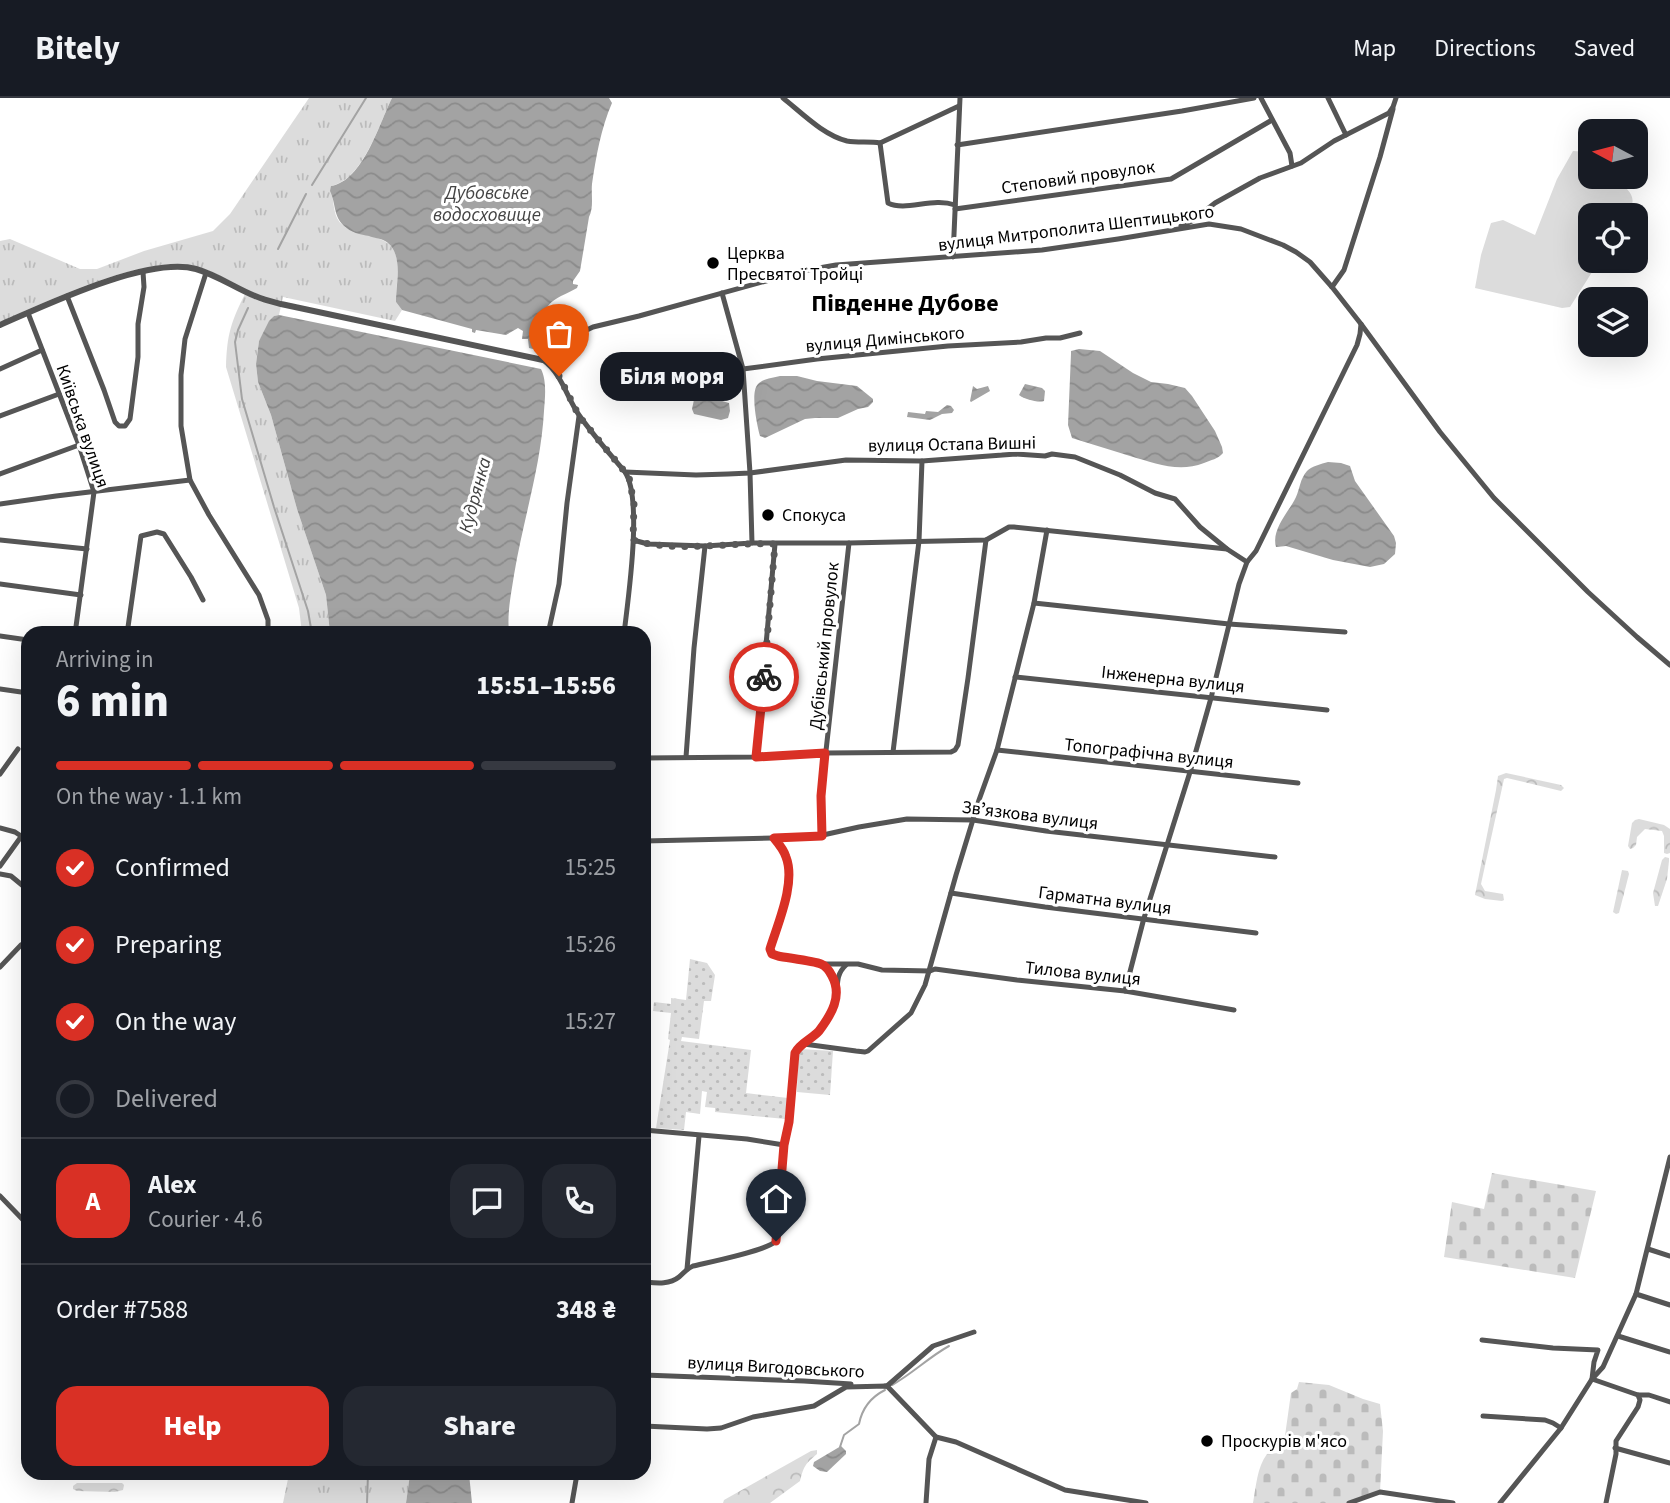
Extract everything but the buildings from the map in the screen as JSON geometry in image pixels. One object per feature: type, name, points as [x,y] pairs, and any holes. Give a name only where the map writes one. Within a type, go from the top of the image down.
[{"type":"street","points":[[783,98],[835,135],[848,141],[880,143],[959,106]]},
{"type":"street","points":[[953,257],[960,98]]},
{"type":"street","points":[[957,145],[1254,98]]},
{"type":"street","points":[[1261,98],[1290,153],[1292,166]]},
{"type":"street","points":[[1328,98],[1346,135]]},
{"type":"street","points":[[1332,287],[1344,270],[1396,98]]},
{"type":"street","points":[[1171,230],[1260,178],[1315,156],[1346,135],[1389,113],[1393,107]]},
{"type":"street","name":"Степовий провулок","points":[[880,143],[888,203],[901,206],[935,202],[955,207],[1171,179],[1272,120]]},
{"type":"street","name":"вулиця Митрополита Шептицького","points":[[543,360],[566,340],[593,327],[802,271],[836,265],[1042,250],[1209,224],[1223,225],[1251,233],[1296,252],[1310,262],[1494,498],[1588,592],[1670,665]]},
{"type":"street","points":[[0,325],[67,296],[134,273],[180,267],[196,269],[255,296],[281,304],[543,360],[552,366],[559,376],[579,416],[629,477],[634,504],[633,540],[625,626]]},
{"type":"street","points":[[67,296],[115,422],[124,426],[130,419],[132,406],[144,272]]},
{"type":"street","points":[[206,273],[185,339],[181,375],[181,426],[190,480],[260,595],[268,626]]},
{"type":"street","points":[[722,293],[743,369],[752,543]]},
{"type":"street","name":"Київська вулиця","points":[[28,313],[79,444],[94,492],[76,626]]},
{"type":"street","points":[[1125,990],[1143,918],[1191,772],[1239,584],[1247,562],[1256,551],[1353,354],[1361,324]]},
{"type":"street","name":"вулиця Димінського","points":[[693,372],[948,346],[1021,342],[1080,333]]},
{"type":"street","points":[[0,369],[42,350]]},
{"type":"street","points":[[0,416],[59,394]]},
{"type":"street","points":[[550,626],[559,584],[579,416]]},
{"type":"street","points":[[0,474],[79,444]]},
{"type":"street","name":"вулиця Остапа Вишні","points":[[625,472],[696,475],[750,473],[846,460],[922,461],[1016,454],[1075,457],[1155,493],[1175,499],[1200,527],[1247,562]]},
{"type":"street","points":[[892,752],[919,541],[922,461]]},
{"type":"street","points":[[0,504],[190,480]]},
{"type":"street","points":[[633,540],[648,544],[705,546],[986,540],[1009,527],[1227,549]]},
{"type":"street","points":[[804,1044],[868,1051],[911,1013],[925,985],[973,820],[997,750],[1034,603],[1046,530]]},
{"type":"street","points":[[128,626],[141,536],[164,534],[203,600]]},
{"type":"street","points":[[0,540],[87,549]]},
{"type":"street","points":[[651,758],[955,750],[968,678],[986,540]]},
{"type":"street","name":"Дубівський провулок","points":[[822,836],[821,796],[849,543]]},
{"type":"street","points":[[756,757],[775,544]]},
{"type":"street","points":[[686,757],[705,546]]},
{"type":"street","points":[[0,584],[81,595]]},
{"type":"street","points":[[1034,603],[1229,624],[1345,632]]},
{"type":"street","points":[[0,636],[21,639]]},
{"type":"street","name":"Інженерна вулиця","points":[[1015,677],[1327,710]]},
{"type":"street","points":[[0,689],[21,692]]},
{"type":"street","points":[[0,774],[18,748]]},
{"type":"street","name":"Топографічна вулиця","points":[[997,750],[1298,783]]},
{"type":"street","name":"Звʼязкова вулиця","points":[[651,841],[822,836],[907,820],[973,820],[1275,857]]},
{"type":"street","points":[[0,828],[21,835],[0,866]]},
{"type":"street","name":"Тилова вулиця","points":[[774,838],[786,855],[788,889],[770,949],[772,954],[821,964],[858,964],[882,970],[935,969],[1125,990],[1234,1010]]},
{"type":"street","points":[[0,874],[11,876],[21,884]]},
{"type":"street","name":"Гарматна вулиця","points":[[951,893],[1256,933]]},
{"type":"street","points":[[0,967],[21,944]]},
{"type":"street","points":[[821,964],[828,970],[836,985]]},
{"type":"street","points":[[651,1283],[674,1280],[687,1269],[772,1245],[776,1241],[795,1053],[798,1047],[818,1031],[834,1006],[837,998],[836,985],[840,973],[847,965]]},
{"type":"street","points":[[651,1131],[784,1145]]},
{"type":"street","points":[[687,1269],[699,1136]]},
{"type":"street","points":[[1500,1503],[1561,1428],[1592,1379],[1603,1367],[1636,1294],[1670,1157]]},
{"type":"street","points":[[0,1196],[21,1218]]},
{"type":"street","points":[[1660,1196],[1670,1199]]},
{"type":"street","points":[[1648,1249],[1670,1256]]},
{"type":"street","points":[[1636,1294],[1670,1305]]},
{"type":"street","name":"вулиця Вигодовського","points":[[651,1375],[804,1381],[838,1387],[887,1386],[933,1346],[974,1332]]},
{"type":"street","points":[[1618,1336],[1670,1352]]},
{"type":"street","points":[[1482,1340],[1598,1350],[1592,1379]]},
{"type":"street","points":[[1592,1379],[1670,1402]]},
{"type":"street","points":[[887,1386],[936,1437],[956,1442],[1065,1490],[1146,1503]]},
{"type":"street","points":[[651,1426],[721,1428],[753,1416],[814,1406],[838,1387]]},
{"type":"street","points":[[1608,1503],[1616,1441],[1638,1407],[1639,1395]]},
{"type":"street","points":[[1483,1416],[1545,1420],[1561,1428]]},
{"type":"street","points":[[926,1503],[929,1459],[936,1437]]},
{"type":"street","points":[[1615,1448],[1670,1463]]},
{"type":"street","points":[[572,1503],[576,1480]]},
{"type":"street","points":[[1349,1503],[1380,1492],[1453,1503]]},
{"type":"green space","points":[[309,98],[392,98],[361,162],[342,182],[331,186],[337,218],[343,225],[350,230],[384,241],[395,253],[398,269],[396,302],[402,310],[395,321],[283,297],[279,315],[274,316],[259,341],[256,364],[258,382],[271,415],[297,509],[326,595],[329,626],[301,626],[299,608],[226,367],[227,346],[233,321],[245,294],[252,295],[209,271],[173,264],[123,273],[96,282],[0,322],[0,241],[10,239],[80,269],[97,269],[144,251],[213,231],[230,214]]},
{"type":"green space","points":[[1573,151],[1578,151],[1578,189],[1627,189],[1632,198],[1632,203],[1578,203],[1578,273],[1591,273],[1583,287],[1578,287],[1578,294],[1570,307],[1562,308],[1475,288],[1491,223],[1503,220],[1535,235],[1557,179]]},
{"type":"green space","points":[[607,371],[633,374],[636,377],[628,401],[608,392],[604,382]]},
{"type":"green space","points":[[1506,773],[1561,785],[1564,788],[1561,791],[1504,779],[1481,884],[1485,891],[1503,894],[1502,901],[1475,895],[1498,776]]},
{"type":"green space","points":[[1639,819],[1670,829],[1670,853],[1664,853],[1662,831],[1645,829],[1637,837],[1636,845],[1630,849],[1628,846],[1632,823]]},
{"type":"green space","points":[[1665,857],[1669,858],[1667,879],[1658,906],[1655,906],[1653,893]]},
{"type":"green space","points":[[1622,870],[1628,871],[1629,874],[1619,913],[1616,914],[1613,912]]},
{"type":"green space","points":[[690,959],[707,963],[715,975],[711,1001],[704,1001],[699,1039],[682,1037],[681,1041],[751,1050],[746,1093],[788,1098],[785,1119],[715,1112],[715,1108],[705,1107],[707,1092],[702,1091],[700,1114],[686,1112],[684,1130],[656,1128],[670,1040],[671,1013],[653,1011],[654,1002],[671,1004],[671,998],[686,1000]]},
{"type":"green space","points":[[801,1049],[833,1051],[830,1095],[797,1092],[798,1056]]},
{"type":"green space","points":[[1492,1173],[1596,1191],[1575,1278],[1444,1257],[1452,1202],[1484,1209]]},
{"type":"green space","points":[[1299,1382],[1329,1385],[1380,1404],[1383,1431],[1380,1492],[1349,1503],[1253,1503],[1257,1477],[1264,1459],[1267,1454],[1283,1450],[1291,1393],[1297,1389]]},
{"type":"green space","points":[[817,1450],[800,1481],[770,1503],[723,1503],[724,1500]]},
{"type":"green space","points":[[288,1480],[409,1480],[406,1503],[283,1503]]},
{"type":"green space","points":[[77,1483],[124,1485],[123,1490],[115,1492],[77,1491],[73,1486]]},
{"type":"water","name":"Дубовське водосховище","points":[[392,98],[609,98],[612,103],[597,153],[580,271],[573,281],[573,284],[578,285],[549,304],[542,320],[540,341],[536,341],[533,349],[529,348],[528,339],[522,339],[523,331],[518,328],[506,335],[476,330],[475,333],[472,329],[402,310],[396,302],[398,268],[391,246],[381,239],[349,230],[338,218],[331,186],[342,182],[361,163]]},
{"type":"water","name":"Кудрянка","points":[[274,316],[541,369],[545,390],[542,432],[514,575],[509,626],[329,626],[326,595],[297,509],[271,415],[258,382],[256,364],[259,341]]},
{"type":"water","points":[[1071,351],[1100,351],[1151,382],[1185,388],[1215,431],[1223,453],[1194,466],[1176,467],[1072,438],[1068,425]]},
{"type":"water","points":[[797,376],[857,386],[873,399],[873,402],[868,407],[838,418],[805,419],[765,438],[760,436],[757,424],[754,401],[756,388],[763,380]]},
{"type":"water","points":[[1025,384],[1042,388],[1045,391],[1044,401],[1019,395]]},
{"type":"water","points":[[973,386],[977,389],[988,386],[990,391],[971,402]]},
{"type":"water","points":[[695,395],[729,403],[728,418],[721,420],[694,414],[692,409]]},
{"type":"water","points":[[947,405],[954,410],[952,413],[930,420],[907,417],[908,412],[938,412]]},
{"type":"water","points":[[1328,462],[1350,466],[1355,481],[1394,536],[1395,554],[1384,564],[1370,567],[1333,560],[1286,546],[1276,547],[1278,527],[1296,497],[1301,480],[1311,468]]},
{"type":"water","points":[[841,1446],[846,1454],[827,1472],[813,1466],[814,1462]]},
{"type":"water","points":[[409,1480],[470,1480],[472,1503],[406,1503]]},
{"type":"waterway","points":[[312,185],[366,98]]},
{"type":"waterway","points":[[278,249],[306,194]]},
{"type":"waterway","points":[[248,308],[235,342],[242,399],[311,626]]},
{"type":"waterway","points":[[892,1385],[949,1346]]},
{"type":"waterway","points":[[840,1447],[844,1435],[859,1424],[868,1404],[885,1390]]},
{"type":"waterway","points":[[367,1503],[368,1480]]},
{"type":"way so far","points":[[559,376],[579,416],[629,477],[634,504],[633,540],[648,544],[705,546],[775,544],[764,677]]},
{"type":"place","name":"Церква Пресвятої Тройці","points":[[713,263]]},
{"type":"place","name":"Біля моря","points":[[559,376]]},
{"type":"place","name":"Спокуса","points":[[768,515]]},
{"type":"place","name":"Проскурів м'ясо","points":[[1207,1441]]},
{"type":"district","name":"Південне Дубове","points":[[905,303]]},
{"type":"route","points":[[764,677],[756,757],[825,753],[821,796],[822,836],[774,838],[786,855],[788,889],[770,949],[772,954],[778,956],[821,964],[828,970],[837,990],[834,1006],[818,1031],[798,1047],[795,1053],[776,1241]]}]
